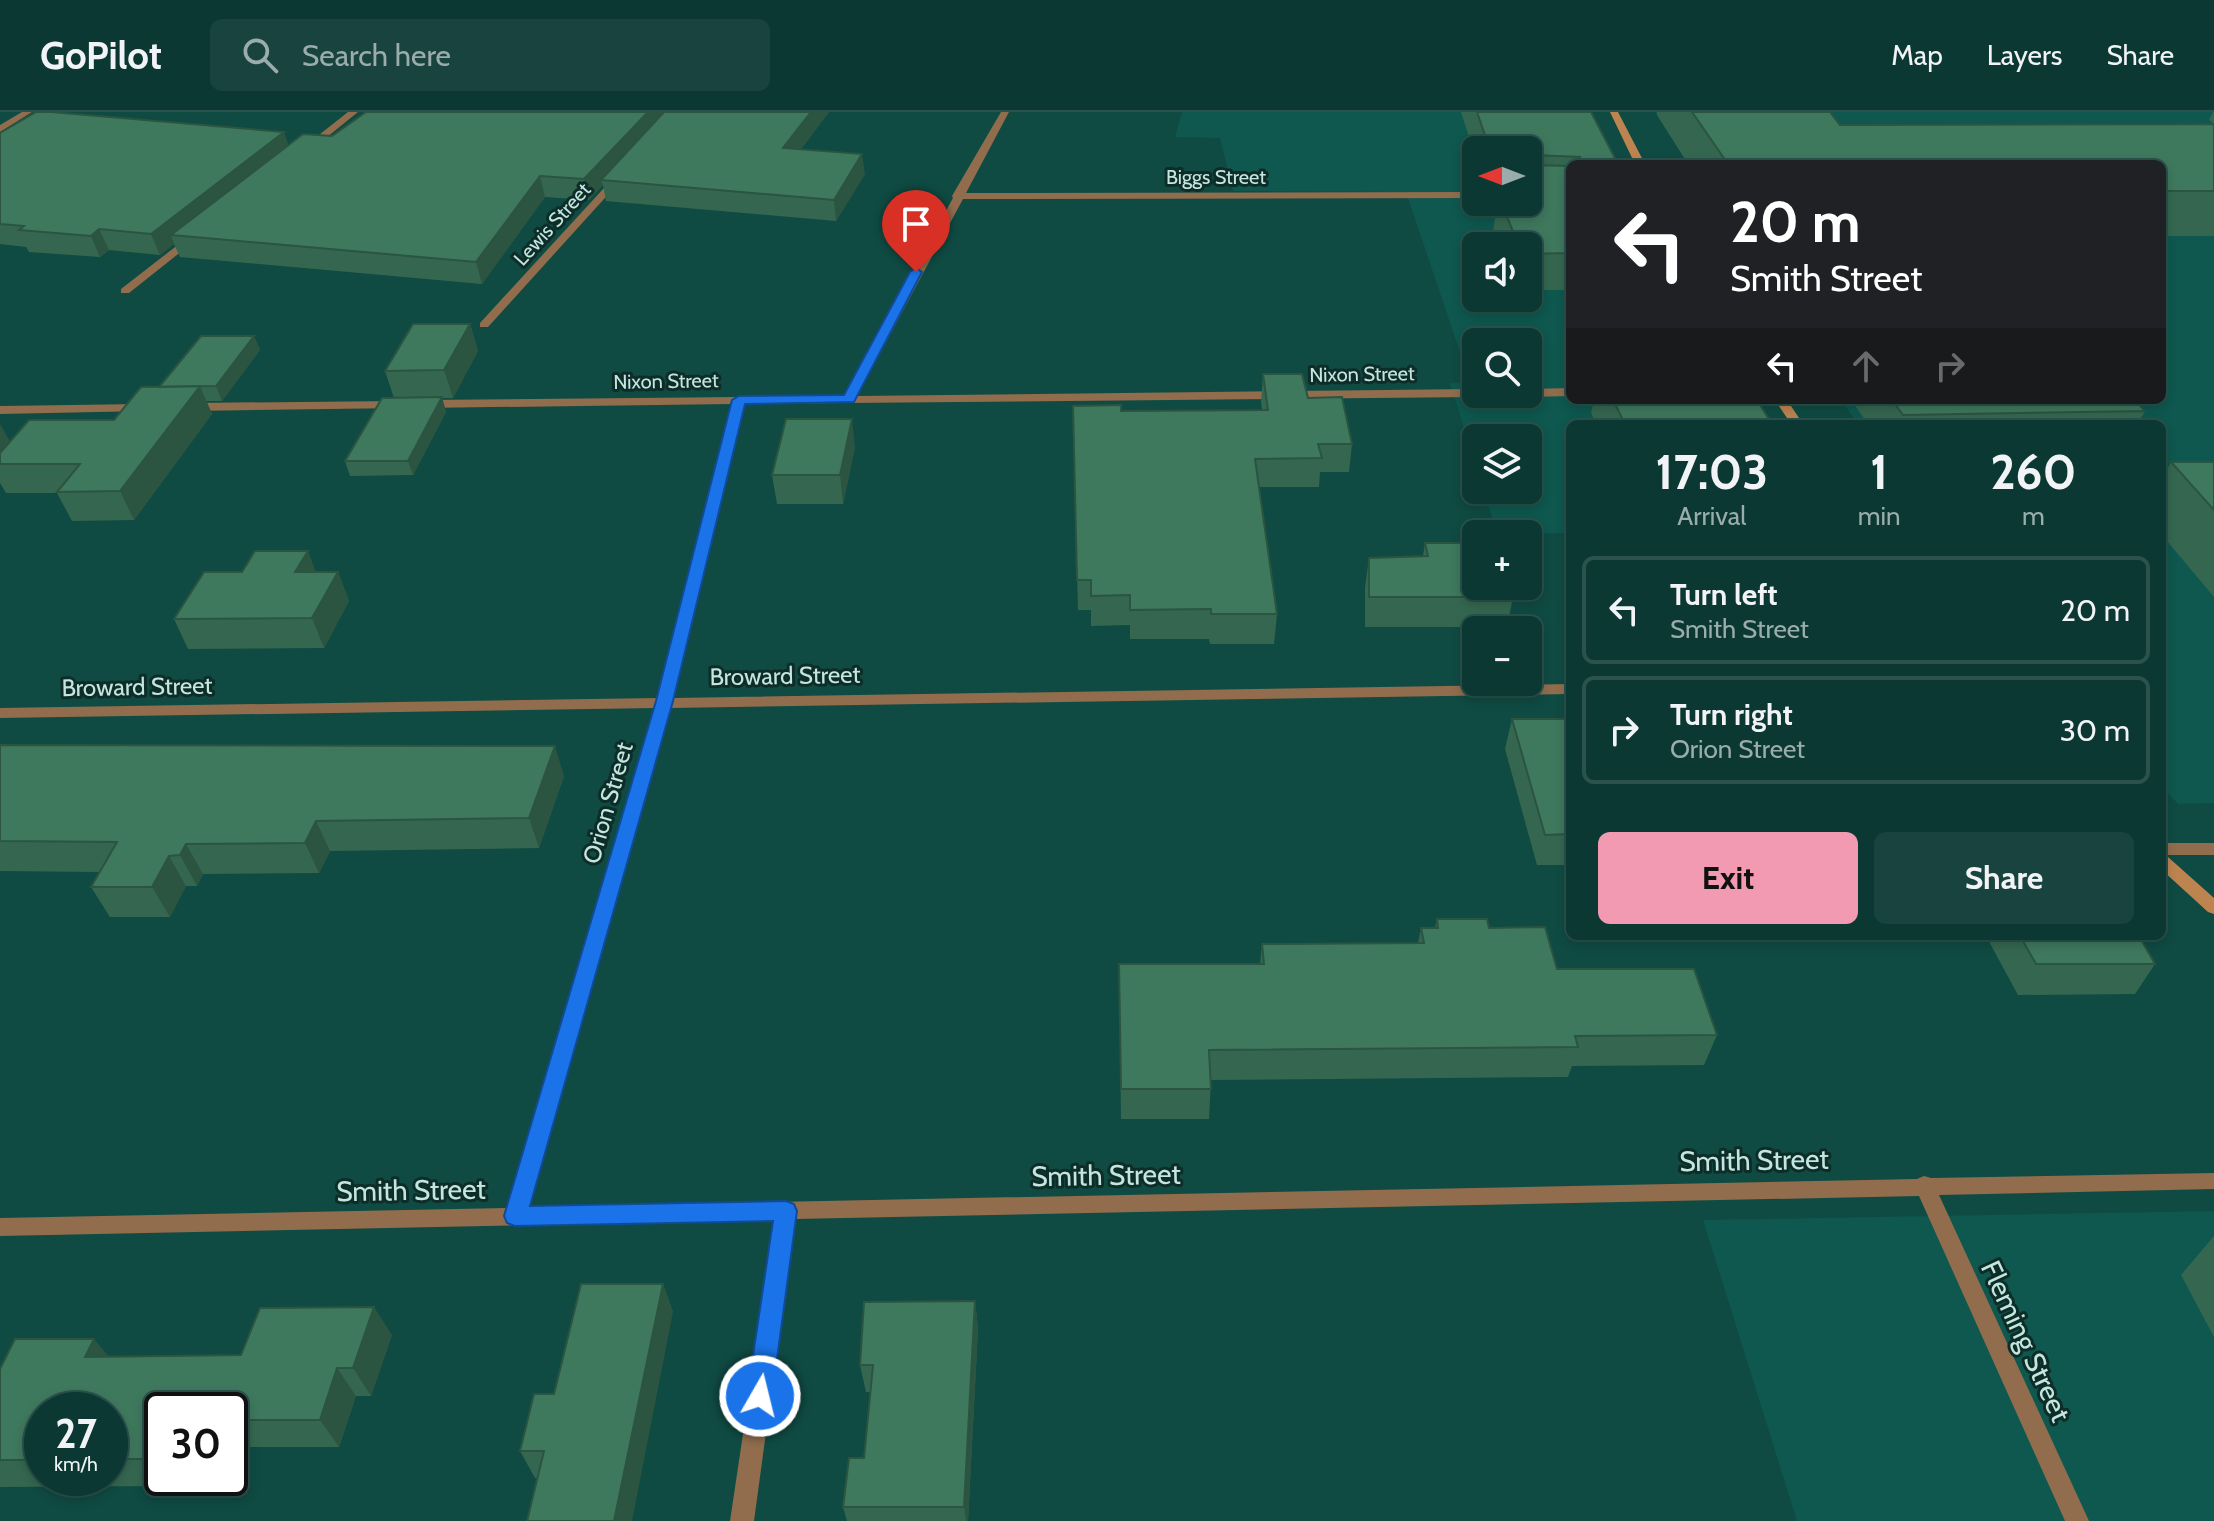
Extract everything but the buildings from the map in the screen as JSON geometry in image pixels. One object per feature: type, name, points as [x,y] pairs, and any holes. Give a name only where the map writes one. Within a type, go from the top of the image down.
[{"type":"main road","points":[[1614,112],[1638,160]]},
{"type":"main road","points":[[2166,865],[2214,908]]},
{"type":"street","points":[[0,129],[28,112]]},
{"type":"street","points":[[294,159],[354,112]]},
{"type":"street","points":[[849,399],[1005,112]]},
{"type":"street","name":"Lewis Street","points":[[484,325],[627,168]]},
{"type":"street","name":"Biggs Street","points":[[957,196],[1462,195]]},
{"type":"street","points":[[125,291],[197,234]]},
{"type":"street","points":[[1542,393],[1566,392]]},
{"type":"street","name":"Nixon Street","points":[[173,408],[1462,393]]},
{"type":"street","name":"Orion Street","points":[[515,1216],[665,701],[739,400]]},
{"type":"street","points":[[0,410],[157,408]]},
{"type":"street","name":"Broward Street","points":[[0,713],[1566,689]]},
{"type":"street","points":[[2166,849],[2214,849]]},
{"type":"street","name":"Smith Street","points":[[0,1227],[1924,1184],[2214,1181]]},
{"type":"street","name":"Fleming Street","points":[[1924,1184],[2077,1521]]},
{"type":"street","points":[[742,1521],[786,1211]]},
{"type":"shaded area","points":[[1182,112],[1585,112],[1571,160],[1566,160],[1566,404],[1743,404],[1753,420],[1566,420],[1566,533],[1542,533],[1542,520],[1493,520],[1488,504],[1542,504],[1542,424],[1463,424],[1450,383],[1462,382],[1462,408],[1542,408],[1542,328],[1462,328],[1462,358],[1406,192],[1233,191],[1220,138],[1175,137]]},
{"type":"shaded area","points":[[1655,112],[2214,112],[2214,803],[2178,804],[2166,791],[2166,420],[1855,420],[1844,404],[2166,404],[2166,160],[1685,160]]},
{"type":"shaded area","points":[[2214,1211],[2214,1521],[1797,1521],[1703,1220]]},
{"type":"route","points":[[760,1396],[786,1211],[515,1216],[665,701],[739,400],[849,399],[916,272]]}]
